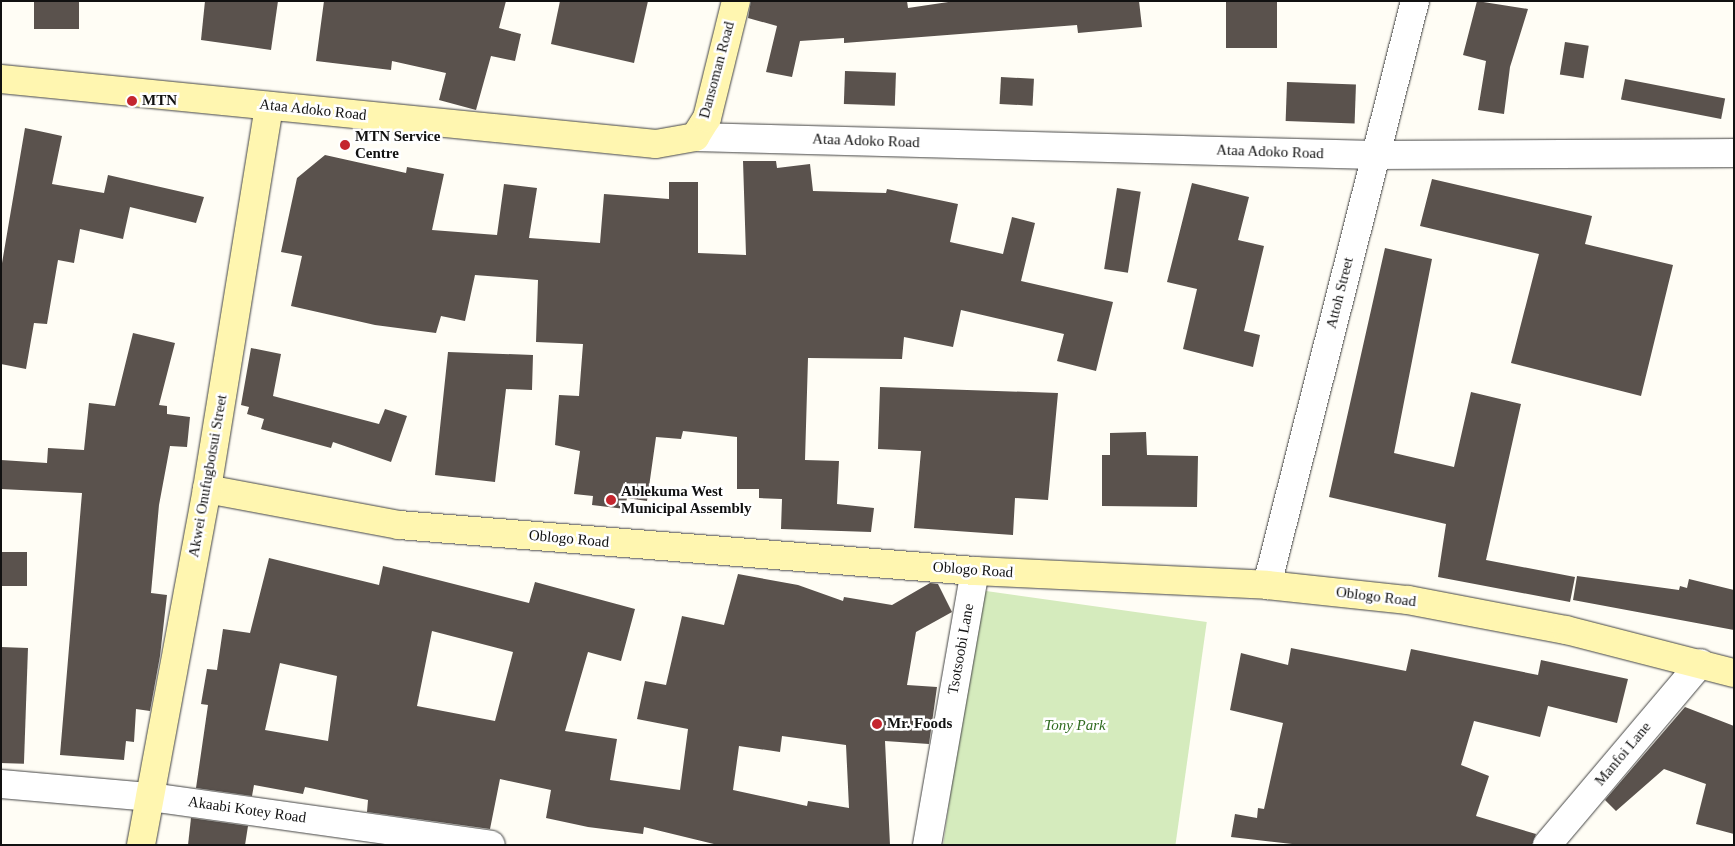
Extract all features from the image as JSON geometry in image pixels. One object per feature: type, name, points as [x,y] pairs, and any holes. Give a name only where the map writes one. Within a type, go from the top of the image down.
[{"type":"main road","name":"Dansoman Road","points":[[695,136],[707,118],[736,1]]},
{"type":"main road","name":"Ataa Adoko Road","points":[[1,79],[615,142],[656,144],[695,136]]},
{"type":"main road","name":"Akwei Onufugbotsui Street","points":[[141,845],[207,489],[269,106]]},
{"type":"main road","name":"Oblogo Road","points":[[207,489],[399,525],[975,571],[1267,585],[1487,614],[1700,663],[1734,673]]},
{"type":"street","name":"Attoh Street","points":[[1267,585],[1415,1]]},
{"type":"street","name":"Ataa Adoko Road","points":[[695,136],[1375,155],[1734,152]]},
{"type":"street","name":"Tsotsoobi Lane","points":[[927,845],[975,571]]},
{"type":"street","name":"Manfoi Lane","points":[[1547,845],[1700,663]]},
{"type":"street","name":"Akaabi Kotey Road","points":[[1,784],[151,797],[491,845]]},
{"type":"green space","name":"Tony Park","points":[[979,590],[1207,622],[1175,845],[943,845]]},
{"type":"building","points":[[34,1],[79,1],[79,29],[34,29]]},
{"type":"building","points":[[205,1],[278,1],[271,50],[201,40]]},
{"type":"building","points":[[324,1],[506,1],[499,28],[521,34],[515,61],[491,56],[476,110],[439,100],[446,73],[392,61],[391,70],[316,61]]},
{"type":"building","points":[[560,1],[648,1],[634,63],[551,44]]},
{"type":"building","points":[[751,1],[907,1],[908,8],[955,1],[1139,1],[1142,27],[1078,33],[1077,25],[844,43],[844,38],[800,41],[792,77],[766,72],[777,26],[748,18]]},
{"type":"building","points":[[1226,1],[1277,1],[1277,48],[1226,48]]},
{"type":"building","points":[[1477,1],[1528,9],[1510,67],[1504,114],[1478,110],[1486,61],[1463,55]]},
{"type":"building","points":[[1565,42],[1589,46],[1584,78],[1560,75]]},
{"type":"building","points":[[845,71],[896,73],[895,106],[844,104]]},
{"type":"building","points":[[1001,77],[1034,79],[1033,106],[1000,104]]},
{"type":"building","points":[[1625,79],[1725,98],[1721,119],[1621,100]]},
{"type":"building","points":[[1287,82],[1356,84],[1355,123],[1286,121]]},
{"type":"building","points":[[25,128],[62,136],[52,184],[104,193],[108,175],[204,197],[196,223],[130,207],[123,239],[80,229],[74,263],[58,260],[47,324],[34,323],[26,369],[1,364],[1,269]]},
{"type":"building","points":[[325,155],[406,173],[407,167],[444,174],[432,230],[497,235],[504,184],[537,188],[529,238],[600,243],[604,194],[669,199],[669,182],[698,182],[698,253],[746,255],[743,161],[776,161],[777,168],[810,164],[813,191],[886,193],[887,189],[958,204],[950,242],[1003,254],[1012,217],[1035,223],[1021,281],[1113,302],[1096,371],[1057,361],[1064,334],[961,310],[953,347],[904,337],[902,359],[808,358],[805,460],[839,461],[837,504],[874,508],[871,532],[781,529],[782,499],[759,498],[759,489],[737,489],[737,437],[683,431],[681,439],[656,437],[647,501],[627,498],[625,509],[592,505],[593,496],[574,494],[580,451],[555,445],[559,395],[579,396],[583,344],[536,342],[538,280],[475,275],[465,321],[441,316],[436,333],[375,325],[291,306],[302,256],[281,252],[297,178]]},
{"type":"building","points":[[1432,179],[1592,216],[1585,244],[1673,265],[1641,396],[1511,363],[1539,254],[1420,226]]},
{"type":"building","points":[[1192,183],[1249,197],[1238,240],[1264,246],[1244,331],[1260,335],[1253,367],[1183,349],[1197,289],[1167,282]]},
{"type":"building","points":[[1117,188],[1141,192],[1128,273],[1104,269]]},
{"type":"building","points":[[1385,248],[1432,259],[1394,453],[1454,467],[1471,392],[1521,404],[1486,560],[1575,577],[1570,602],[1438,577],[1446,524],[1329,497]]},
{"type":"building","points":[[133,333],[175,343],[159,405],[167,406],[167,414],[190,417],[187,447],[170,446],[159,505],[151,593],[167,595],[160,656],[150,711],[136,709],[134,742],[126,741],[124,760],[60,755],[82,493],[1,489],[1,460],[47,463],[48,448],[84,450],[89,403],[115,406]]},
{"type":"building","points":[[251,348],[281,354],[273,396],[379,424],[385,409],[407,416],[391,462],[333,442],[331,448],[261,429],[264,419],[247,414],[249,407],[241,405]]},
{"type":"building","points":[[448,352],[533,355],[532,390],[506,389],[495,482],[435,475]]},
{"type":"building","points":[[880,387],[1058,393],[1048,500],[1015,498],[1013,535],[914,528],[921,451],[878,449]]},
{"type":"building","points":[[1146,432],[1147,455],[1198,456],[1197,507],[1102,506],[1102,455],[1110,455],[1110,433]]},
{"type":"building","points":[[1,552],[27,552],[27,586],[1,586]]},
{"type":"building","points":[[269,558],[379,585],[383,566],[529,603],[535,582],[635,609],[621,661],[588,652],[565,731],[617,739],[610,780],[680,790],[688,729],[637,719],[645,681],[666,685],[682,616],[724,625],[738,574],[798,585],[843,601],[844,597],[892,605],[930,583],[938,584],[952,612],[916,632],[907,685],[937,687],[929,744],[885,741],[890,845],[718,845],[644,827],[643,834],[588,827],[546,818],[551,790],[500,779],[490,829],[367,812],[368,800],[305,787],[303,794],[254,785],[252,796],[196,788],[208,705],[201,704],[207,669],[217,670],[223,629],[250,633]],"holes":[[[432,631],[513,652],[495,721],[417,706]],[[280,663],[337,676],[328,741],[265,730]],[[782,736],[846,745],[849,808],[808,801],[807,806],[733,790],[739,746],[780,752]]]},
{"type":"building","points":[[1577,576],[1679,590],[1680,586],[1687,588],[1689,579],[1734,590],[1734,630],[1573,600]]},
{"type":"building","points":[[1,647],[28,648],[24,764],[1,763]]},
{"type":"building","points":[[1291,648],[1406,671],[1411,649],[1538,675],[1541,660],[1628,679],[1617,723],[1548,706],[1540,737],[1474,721],[1461,765],[1489,776],[1476,816],[1536,834],[1532,845],[1301,845],[1231,837],[1235,814],[1257,818],[1258,808],[1264,809],[1283,723],[1230,710],[1241,653],[1288,665]]},
{"type":"building","points":[[1685,707],[1734,726],[1734,834],[1696,824],[1706,784],[1664,769],[1616,811],[1605,800]]},
{"type":"building","points":[[191,818],[248,826],[245,845],[188,845]]},
{"type":"place","name":"MTN","points":[[132,101]]},
{"type":"place","name":"MTN Service Centre","points":[[345,145]]},
{"type":"place","name":"Ablekuma West Municipal Assembly","points":[[611,500]]},
{"type":"place","name":"Mr. Foods","points":[[877,724]]}]
